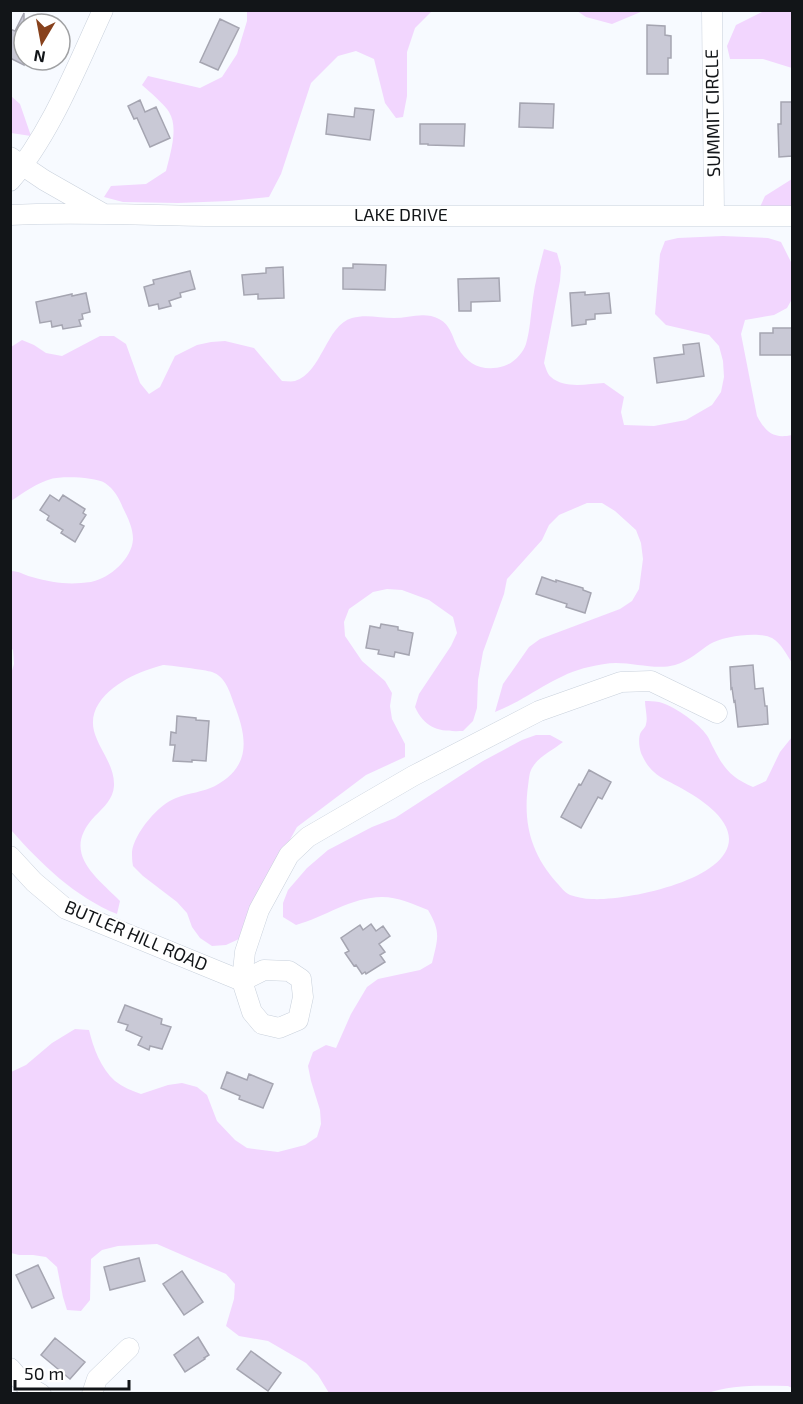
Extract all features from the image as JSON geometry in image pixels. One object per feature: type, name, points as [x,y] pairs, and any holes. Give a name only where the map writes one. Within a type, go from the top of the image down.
[{"type":"street","points":[[103,10],[52,117],[15,168],[44,180],[105,214]]},
{"type":"street","name":"SUMMIT CIRCLE","points":[[712,10],[714,215]]},
{"type":"street","name":"LAKE DRIVE","points":[[10,215],[42,213],[168,216],[454,214],[792,216]]},
{"type":"street","name":"BUTLER HILL ROAD","points":[[10,856],[34,882],[66,909],[242,981],[245,952],[259,910],[289,855],[308,837],[413,776],[538,711],[621,682],[651,681],[717,713]]},
{"type":"street","points":[[92,1394],[97,1378],[129,1348]]},
{"type":"street","points":[[10,1368],[24,1384],[40,1394]]},
{"type":"shaded area","points":[[247,11],[432,11],[415,28],[407,52],[407,96],[403,117],[396,118],[385,103],[374,59],[356,51],[338,56],[311,83],[281,174],[269,197],[178,203],[123,202],[104,197],[111,186],[146,184],[166,171],[174,133],[172,118],[157,98],[142,85],[148,76],[200,88],[222,77],[237,54],[247,21]]},
{"type":"shaded area","points":[[577,11],[643,11],[612,24],[586,17]]},
{"type":"shaded area","points":[[768,11],[792,11],[792,68],[763,59],[730,59],[727,46],[736,25]]},
{"type":"shaded area","points":[[11,96],[20,104],[31,136],[11,133]]},
{"type":"shaded area","points":[[792,179],[792,207],[760,207],[765,196]]},
{"type":"shaded area","points":[[723,236],[768,238],[781,242],[792,264],[792,299],[787,308],[774,315],[745,320],[741,334],[757,416],[767,431],[780,436],[792,435],[792,663],[781,646],[772,638],[759,635],[732,637],[716,641],[675,665],[661,667],[613,663],[577,670],[495,712],[503,684],[529,647],[540,639],[620,609],[632,601],[639,589],[643,559],[641,543],[636,530],[615,511],[602,503],[587,503],[559,515],[549,525],[542,540],[507,579],[504,594],[483,652],[478,680],[477,708],[473,721],[463,731],[434,728],[423,720],[415,707],[419,694],[457,633],[453,617],[429,600],[402,590],[387,589],[373,592],[349,609],[344,622],[345,636],[362,661],[385,681],[392,693],[390,706],[392,719],[405,744],[405,757],[366,775],[297,827],[256,901],[248,928],[239,939],[226,945],[212,946],[200,938],[192,927],[187,913],[177,902],[143,876],[133,866],[132,860],[137,836],[162,806],[176,798],[215,786],[227,778],[241,760],[242,728],[231,694],[217,674],[166,665],[159,666],[119,684],[102,699],[96,709],[93,719],[94,731],[112,771],[114,786],[108,802],[85,829],[81,841],[81,852],[92,872],[120,901],[117,914],[73,889],[34,855],[11,830],[10,677],[14,664],[11,648],[11,571],[54,582],[91,582],[119,566],[129,554],[133,539],[130,523],[118,497],[108,485],[94,479],[51,479],[11,501],[11,347],[22,340],[46,353],[62,356],[100,336],[114,336],[126,344],[140,383],[149,394],[160,387],[175,356],[197,345],[225,341],[254,348],[282,381],[293,381],[312,369],[343,322],[362,316],[394,318],[428,315],[439,319],[446,325],[462,354],[472,363],[484,368],[497,368],[515,360],[526,344],[535,286],[544,249],[557,253],[561,267],[544,363],[548,374],[562,383],[583,385],[604,383],[624,397],[621,412],[624,425],[654,426],[686,420],[712,405],[721,392],[724,377],[719,346],[709,335],[666,325],[655,314],[660,254],[665,241],[678,238]]},
{"type":"shaded area","points":[[645,701],[664,704],[690,719],[706,735],[729,772],[753,787],[766,781],[780,752],[792,737],[792,1388],[788,1386],[746,1386],[706,1394],[329,1393],[318,1375],[306,1363],[268,1341],[239,1336],[226,1326],[234,1299],[235,1284],[226,1274],[157,1244],[118,1246],[102,1250],[91,1259],[90,1300],[81,1311],[67,1310],[57,1267],[46,1257],[11,1253],[11,1072],[26,1065],[52,1043],[75,1029],[89,1030],[102,1064],[115,1081],[128,1089],[141,1094],[182,1083],[197,1087],[207,1095],[217,1121],[235,1140],[247,1148],[278,1152],[305,1145],[317,1137],[321,1124],[320,1110],[308,1066],[313,1052],[326,1045],[336,1048],[351,1014],[367,987],[378,979],[420,970],[432,963],[437,930],[428,910],[388,897],[360,900],[296,925],[283,917],[283,903],[288,890],[307,868],[328,850],[395,818],[483,761],[536,735],[550,735],[563,742],[542,757],[532,768],[528,786],[527,813],[531,838],[541,861],[557,883],[570,895],[586,899],[607,899],[649,892],[694,877],[712,866],[724,854],[729,839],[728,831],[712,809],[688,792],[660,777],[646,763],[639,742],[640,734],[647,722]]},
{"type":"building","points":[[220,19],[239,28],[218,70],[200,62]]},
{"type":"building","points":[[647,25],[665,26],[665,35],[671,36],[668,74],[647,74]]},
{"type":"building","points":[[10,29],[12,30],[12,59],[10,58]]},
{"type":"building","points":[[140,100],[145,112],[156,107],[170,138],[150,147],[137,118],[134,119],[128,106]]},
{"type":"building","points":[[781,102],[792,102],[792,156],[779,157],[778,124],[781,124]]},
{"type":"building","points":[[520,103],[554,104],[553,128],[519,127]]},
{"type":"building","points":[[355,108],[374,110],[370,140],[326,134],[328,114],[354,117]]},
{"type":"building","points":[[420,124],[465,124],[464,146],[420,144]]},
{"type":"building","points":[[353,264],[386,265],[385,290],[343,289],[343,268],[353,268]]},
{"type":"building","points":[[283,267],[284,298],[258,299],[258,294],[244,295],[242,275],[266,273],[266,268]]},
{"type":"building","points":[[190,271],[195,289],[180,293],[181,297],[169,301],[171,306],[159,309],[158,304],[149,306],[144,287],[154,284],[153,280]]},
{"type":"building","points":[[499,278],[500,301],[471,302],[471,311],[459,311],[458,279]]},
{"type":"building","points":[[585,292],[585,295],[609,293],[611,313],[595,314],[595,319],[586,320],[586,324],[572,326],[570,293]]},
{"type":"building","points":[[86,293],[90,312],[82,314],[83,319],[79,320],[81,326],[63,329],[62,325],[52,327],[51,321],[40,323],[36,302]]},
{"type":"building","points":[[773,328],[792,328],[792,355],[760,355],[760,333],[773,333]]},
{"type":"building","points":[[699,343],[704,376],[657,383],[654,358],[684,354],[683,345]]},
{"type":"building","points":[[50,495],[59,501],[63,495],[85,509],[83,513],[86,515],[80,524],[84,526],[75,542],[61,533],[63,530],[47,520],[49,516],[40,510]]},
{"type":"building","points":[[542,577],[583,588],[591,593],[585,613],[566,607],[567,604],[536,594]]},
{"type":"building","points":[[381,624],[413,633],[409,655],[395,652],[394,657],[378,654],[379,650],[366,648],[370,626],[380,628]]},
{"type":"building","points":[[753,665],[755,689],[763,688],[768,724],[738,727],[731,689],[730,667]]},
{"type":"building","points":[[177,716],[209,721],[206,761],[173,761],[175,745],[170,745],[171,732],[176,733]]},
{"type":"building","points":[[589,770],[611,782],[602,799],[598,797],[581,828],[561,817]]},
{"type":"building","points":[[371,924],[376,931],[383,926],[390,936],[379,944],[385,952],[380,955],[385,962],[366,974],[365,972],[362,974],[345,953],[349,951],[341,938],[360,925],[363,930]]},
{"type":"building","points":[[125,1005],[162,1019],[161,1024],[171,1027],[162,1049],[150,1046],[149,1050],[138,1045],[142,1037],[126,1030],[128,1025],[118,1022]]},
{"type":"building","points":[[227,1072],[247,1080],[249,1074],[273,1084],[263,1108],[239,1099],[240,1096],[221,1088]]},
{"type":"building","points":[[139,1258],[145,1281],[110,1290],[104,1267]]},
{"type":"building","points":[[38,1265],[54,1298],[32,1308],[16,1275]]},
{"type":"building","points":[[182,1271],[203,1302],[184,1315],[163,1284]]},
{"type":"building","points":[[198,1337],[209,1355],[185,1372],[174,1355]]},
{"type":"building","points":[[55,1338],[85,1362],[70,1379],[41,1355]]},
{"type":"building","points":[[251,1351],[281,1373],[268,1391],[237,1369]]}]
